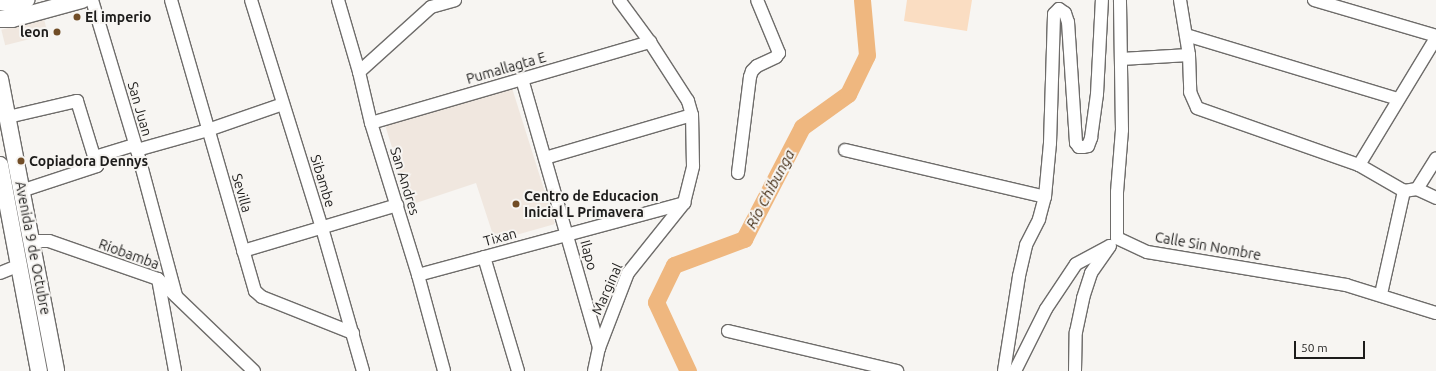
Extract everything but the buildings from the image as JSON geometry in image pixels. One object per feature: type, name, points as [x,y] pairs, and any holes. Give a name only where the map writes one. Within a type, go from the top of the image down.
[{"type":"main road","points":[[0,2],[10,4],[26,0]]},
{"type":"main road","points":[[0,19],[12,19],[82,0]]},
{"type":"main road","name":"Avenida 9 de Octubre","points":[[0,78],[56,371]]},
{"type":"main road","name":"Avenida 9 de Octubre","points":[[0,165],[1,181],[20,265],[39,371]]},
{"type":"street","name":"San Juan","points":[[92,0],[136,148],[176,296]]},
{"type":"street","name":"Sevilla","points":[[171,0],[243,251],[257,294],[353,333]]},
{"type":"street","name":"Sibambe","points":[[251,0],[322,228],[363,371]]},
{"type":"street","name":"San Andres","points":[[338,0],[359,72],[371,123],[418,275],[444,371]]},
{"type":"street","points":[[359,72],[432,3],[455,0]]},
{"type":"street","name":"Marginal","points":[[594,371],[599,348],[628,273],[684,203],[693,166],[692,115],[688,101],[650,42],[619,0]]},
{"type":"street","points":[[738,173],[752,71],[757,66],[776,57],[779,53],[757,0]]},
{"type":"street","points":[[1004,371],[1019,276],[1026,245],[1038,219],[1045,197],[1050,143],[1054,14],[1059,10],[1065,13],[1068,22],[1076,143],[1079,147],[1083,148],[1088,146],[1091,138],[1097,94],[1102,0]]},
{"type":"street","points":[[1075,371],[1076,332],[1083,298],[1091,273],[1113,242],[1122,130],[1120,0]]},
{"type":"street","points":[[1180,0],[1189,55],[1190,92],[1197,108],[1360,165],[1404,191],[1417,189],[1436,198]]},
{"type":"street","points":[[1314,0],[1436,37],[1360,165]]},
{"type":"street","points":[[1186,35],[1398,99]]},
{"type":"street","name":"Pumallagta E","points":[[371,123],[650,42]]},
{"type":"street","points":[[1121,59],[1189,55]]},
{"type":"street","name":"Ilapo","points":[[522,79],[568,234],[599,348]]},
{"type":"street","points":[[8,117],[77,102],[96,161]]},
{"type":"street","points":[[21,191],[96,161],[136,148],[208,130],[283,104]]},
{"type":"street","points":[[545,158],[692,115]]},
{"type":"street","points":[[845,150],[1045,197]]},
{"type":"street","points":[[1417,189],[1436,159]]},
{"type":"street","points":[[1382,294],[1404,191]]},
{"type":"street","name":"Tixan","points":[[418,275],[684,203]]},
{"type":"street","points":[[243,251],[396,205]]},
{"type":"street","name":"Riobamba","points":[[32,241],[50,241],[158,279],[254,371]]},
{"type":"street","points":[[1015,371],[1046,309],[1076,264],[1113,242]]},
{"type":"street","name":"Calle Sin Nombre","points":[[1113,242],[1147,252],[1346,285],[1382,294],[1436,313]]},
{"type":"street","points":[[484,257],[518,371]]},
{"type":"street","points":[[0,273],[20,265]]},
{"type":"street","points":[[158,279],[175,371]]},
{"type":"street","points":[[728,331],[897,371]]},
{"type":"shaded area","points":[[907,0],[972,0],[967,31],[904,21]]},
{"type":"shaded area","points":[[44,19],[48,35],[5,45],[1,30]]},
{"type":"shaded area","points":[[512,88],[555,224],[495,241],[476,183],[410,205],[385,125]]},
{"type":"waterway","name":"Río Chibunga","points":[[688,371],[656,302],[674,265],[744,239],[802,127],[848,94],[867,55],[862,0]]},
{"type":"place","name":"El imperio","points":[[77,17]]},
{"type":"place","name":"leon","points":[[57,32]]},
{"type":"place","name":"Copiadora Dennys","points":[[21,161]]},
{"type":"place","name":"Centro de Educacion Inicial L Primavera","points":[[516,204]]}]
